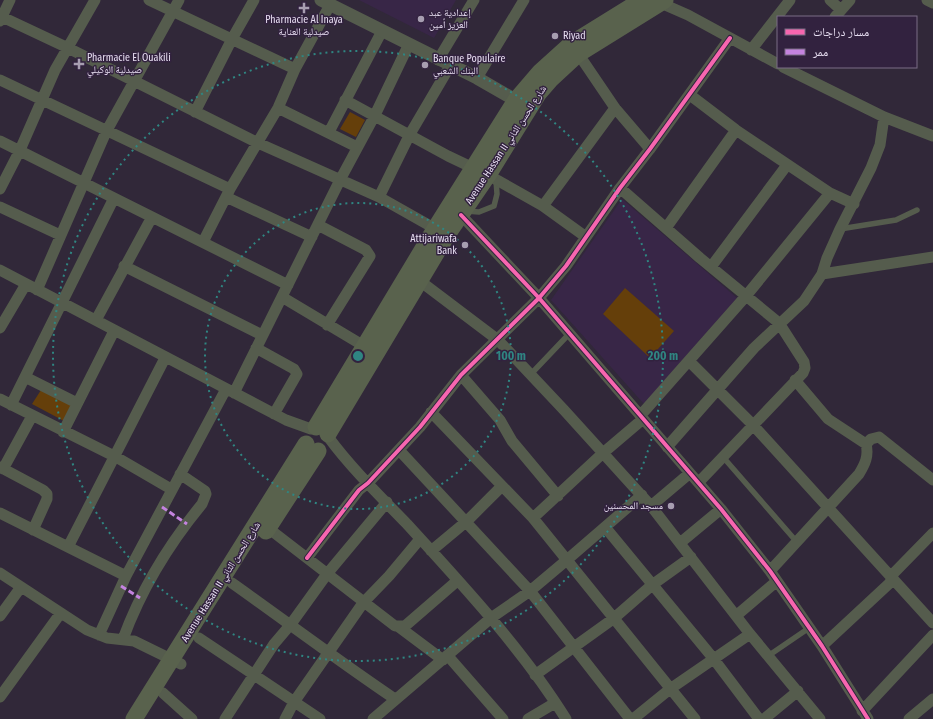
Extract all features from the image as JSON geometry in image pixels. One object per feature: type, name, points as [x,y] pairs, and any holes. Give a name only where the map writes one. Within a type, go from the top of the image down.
[{"type":"main road","name":"Avenue Hassan II شارع الحسن الثاني","points":[[370,350],[420,281],[441,232],[462,213],[486,174],[540,72],[575,49],[642,0]]},
{"type":"main road","name":"Avenue Hassan II شارع الحسن الثاني","points":[[575,49],[659,1]]},
{"type":"main road","name":"Avenue Hassan II شارع الحسن الثاني","points":[[134,719],[176,662],[317,439],[441,232],[486,174]]},
{"type":"main road","name":"Avenue Hassan II شارع الحسن الثاني","points":[[147,719],[163,694],[176,662],[199,638],[232,583],[268,528],[317,439]]},
{"type":"street","points":[[10,0],[1,18],[66,47],[258,143],[379,197],[441,232]]},
{"type":"street","points":[[0,189],[20,150],[66,47],[95,0]]},
{"type":"street","points":[[149,0],[295,69]]},
{"type":"street","points":[[37,290],[106,132],[179,0]]},
{"type":"street","points":[[195,112],[232,39],[254,0]]},
{"type":"street","points":[[379,197],[474,0]]},
{"type":"street","points":[[477,78],[524,0]]},
{"type":"street","points":[[778,16],[790,0]]},
{"type":"street","points":[[830,0],[838,13],[850,0]]},
{"type":"street","points":[[928,0],[933,3]]},
{"type":"street","points":[[659,1],[777,63]]},
{"type":"street","points":[[203,242],[228,193],[278,108],[325,2],[444,63],[477,78],[523,104]]},
{"type":"street","points":[[751,50],[777,17]]},
{"type":"street","points":[[328,132],[382,31]]},
{"type":"street","points":[[307,558],[359,490],[368,483],[399,450],[462,375],[539,298],[566,266],[620,188],[690,95],[730,38]]},
{"type":"street","points":[[99,635],[126,576],[171,489],[256,348],[340,180],[375,115],[409,44]]},
{"type":"street","points":[[575,49],[616,108],[650,149]]},
{"type":"street","points":[[788,68],[884,117],[933,136]]},
{"type":"street","points":[[0,80],[228,193],[312,237]]},
{"type":"street","points":[[690,95],[786,165],[830,193],[854,204]]},
{"type":"street","points":[[345,100],[448,156],[486,174],[543,206],[586,237]]},
{"type":"street","points":[[278,108],[357,147]]},
{"type":"street","points":[[543,206],[616,108]]},
{"type":"street","points":[[667,447],[779,323],[804,301],[822,274],[827,258],[840,229],[854,204],[880,145],[884,117]]},
{"type":"street","points":[[666,228],[736,130]]},
{"type":"street","points":[[0,141],[288,285]]},
{"type":"street","points":[[711,267],[786,165]]},
{"type":"street","points":[[620,188],[711,267],[779,323],[804,362],[805,368],[803,373],[699,482]]},
{"type":"street","points":[[533,518],[642,417],[746,296],[830,193]]},
{"type":"street","points":[[11,405],[114,198]]},
{"type":"street","points":[[0,207],[60,235]]},
{"type":"street","points":[[462,213],[539,298],[721,509],[770,571],[822,646],[865,715],[933,634]]},
{"type":"street","points":[[96,320],[152,217]]},
{"type":"street","points":[[318,225],[366,250],[370,256],[327,325]]},
{"type":"street","points":[[822,274],[933,257]]},
{"type":"street","points":[[124,266],[262,335]]},
{"type":"street","points":[[0,270],[165,358],[286,420],[317,439],[345,459],[387,502],[491,618],[535,675],[566,719]]},
{"type":"street","points":[[420,281],[498,340],[642,495],[737,615],[750,634],[820,719]]},
{"type":"street","points":[[0,328],[26,284]]},
{"type":"street","points":[[282,297],[370,350]]},
{"type":"street","points":[[63,432],[114,331]]},
{"type":"street","points":[[256,348],[294,369],[296,374],[274,414]]},
{"type":"street","points":[[68,547],[116,457],[165,358]]},
{"type":"street","points":[[689,361],[719,389],[753,425],[933,623]]},
{"type":"street","points":[[462,375],[500,420],[512,442],[558,496]]},
{"type":"street","points":[[25,377],[77,403]]},
{"type":"street","points":[[770,571],[859,474],[864,466],[868,453],[866,444],[828,419],[795,380]]},
{"type":"street","points":[[0,399],[63,432],[116,457],[171,489]]},
{"type":"street","points":[[431,412],[533,518],[568,559],[613,619],[695,719]]},
{"type":"street","points":[[32,416],[2,468],[47,494],[47,499],[33,530]]},
{"type":"street","points":[[866,444],[871,439],[879,437],[933,480]]},
{"type":"street","points":[[399,450],[530,591],[632,719],[713,658],[750,634]]},
{"type":"street","points":[[651,506],[690,473]]},
{"type":"street","points":[[123,639],[135,606],[150,580],[202,504],[206,494],[180,474]]},
{"type":"street","points":[[431,551],[466,521],[502,486]]},
{"type":"street","points":[[373,719],[491,618],[530,591],[642,495]]},
{"type":"street","points":[[225,719],[274,644],[291,624],[328,574],[387,502]]},
{"type":"street","points":[[680,543],[721,509]]},
{"type":"street","points":[[0,513],[126,576]]},
{"type":"street","points":[[605,527],[713,658],[759,719]]},
{"type":"street","points":[[268,528],[390,624],[399,627],[445,658],[503,719]]},
{"type":"street","points":[[822,646],[891,578],[933,533]]},
{"type":"street","points":[[285,719],[294,702],[363,603],[389,576],[420,539]]},
{"type":"street","points":[[535,675],[573,646],[613,619],[652,585],[691,557]]},
{"type":"street","points":[[0,573],[60,614],[87,630],[107,638],[134,641],[176,662]]},
{"type":"street","points":[[399,627],[405,626],[414,619],[457,581]]},
{"type":"street","points":[[737,615],[777,582]]},
{"type":"street","points":[[232,583],[291,624],[328,653],[395,699]]},
{"type":"street","points":[[0,616],[21,587]]},
{"type":"street","points":[[0,698],[60,614]]},
{"type":"street","points":[[199,638],[320,719]]},
{"type":"street","points":[[764,719],[798,691]]},
{"type":"street","points":[[163,694],[192,719]]},
{"type":"street","points":[[909,719],[933,699]]},
{"type":"street","points":[[528,719],[555,703]]},
{"type":"lane","points":[[840,229],[896,220],[917,210]]},
{"type":"lane","points":[[531,374],[569,334]]},
{"type":"lane","points":[[723,457],[796,541]]},
{"type":"lane","points":[[768,656],[809,628]]},
{"type":"shaded area","name":"إعدادية عبد العزيز أمين","points":[[359,0],[456,0],[434,38]]},
{"type":"shaded area","points":[[350,112],[365,120],[356,137],[340,129]]},
{"type":"shaded area","points":[[622,199],[737,298],[644,404],[551,300]]},
{"type":"shaded area","points":[[625,288],[674,331],[650,358],[603,314]]},
{"type":"shaded area","points":[[41,390],[72,405],[64,421],[32,404]]},
{"type":"marked path","points":[[162,507],[187,524]]},
{"type":"marked path","points":[[121,586],[140,598]]},
{"type":"cycle path","points":[[307,558],[359,490],[368,483],[420,427],[461,375],[539,298],[566,266],[620,188],[730,38]]},
{"type":"cycle path","points":[[461,215],[539,298],[721,509],[770,571],[822,646],[868,719]]},
{"type":"place","name":"Pharmacie Al Inaya صيدلية العناية","points":[[304,8]]},
{"type":"place","name":"إعدادية عبد العزيز أمين","points":[[421,19]]},
{"type":"place","name":"Riyad","points":[[555,36]]},
{"type":"place","name":"Pharmacie El Ouakili صيدلية الوكيلي","points":[[79,64]]},
{"type":"place","name":"Banque Populaire البنك الشعبي","points":[[425,65]]},
{"type":"place","name":"Attijariwafa Bank","points":[[465,245]]},
{"type":"place","name":"مسجد المحسنين","points":[[671,506]]}]
